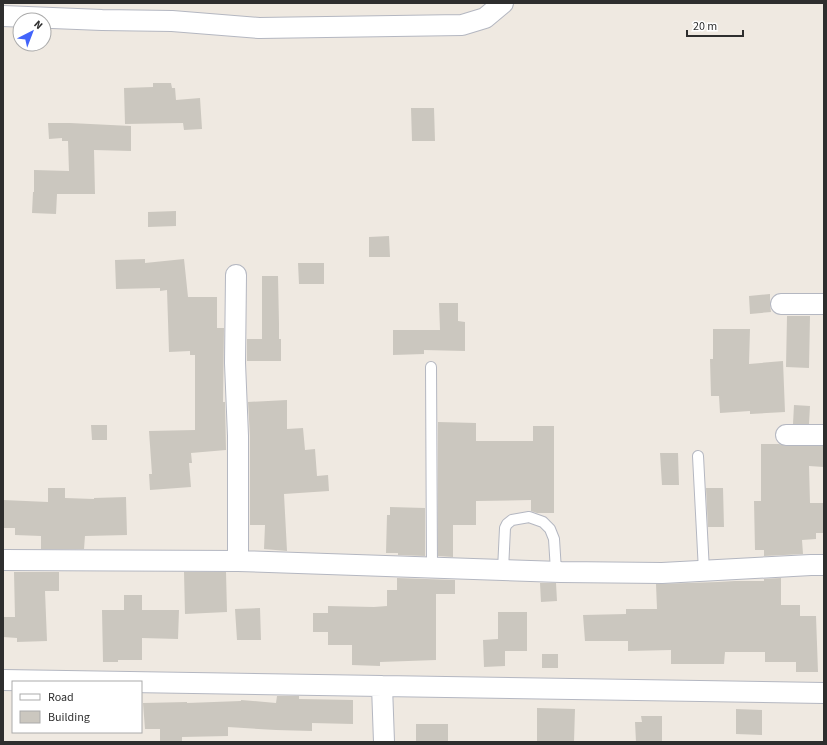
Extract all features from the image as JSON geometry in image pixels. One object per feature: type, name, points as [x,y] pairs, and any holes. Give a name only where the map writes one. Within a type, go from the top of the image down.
[{"type":"street","points":[[3,16],[172,21],[260,28],[462,25],[485,18],[503,3]]},
{"type":"street","points":[[236,275],[235,363],[238,436],[238,561]]},
{"type":"street","points":[[781,304],[824,304]]},
{"type":"street","points":[[786,435],[824,435]]},
{"type":"street","points":[[3,560],[238,561],[503,570],[662,572],[824,565]]},
{"type":"street","points":[[3,680],[66,681]]},
{"type":"street","points":[[142,682],[824,693]]},
{"type":"street","points":[[382,686],[384,742]]},
{"type":"lane","points":[[431,367],[432,567]]},
{"type":"lane","points":[[698,456],[704,571]]},
{"type":"lane","points":[[503,570],[505,528],[512,520],[529,517],[543,522],[550,529],[554,539],[556,571]]},
{"type":"building","points":[[153,83],[171,83],[172,88],[175,88],[176,100],[200,98],[202,129],[184,130],[183,123],[125,124],[124,88],[153,87]]},
{"type":"building","points":[[411,108],[434,108],[435,141],[412,141]]},
{"type":"building","points":[[48,123],[131,126],[131,151],[94,150],[95,194],[57,194],[56,214],[32,213],[34,170],[69,171],[68,141],[62,141],[62,138],[49,139]]},
{"type":"building","points":[[176,211],[176,226],[148,227],[148,212]]},
{"type":"building","points":[[389,236],[390,257],[369,257],[369,237]]},
{"type":"building","points":[[145,259],[145,263],[184,259],[188,297],[217,297],[217,328],[224,328],[223,402],[225,402],[226,450],[191,453],[192,463],[189,463],[191,487],[150,490],[149,474],[152,474],[149,431],[195,430],[195,355],[190,355],[190,351],[169,352],[167,290],[160,291],[160,288],[116,289],[115,260]]},
{"type":"building","points":[[298,263],[324,263],[324,284],[299,284]]},
{"type":"building","points":[[262,276],[278,276],[279,339],[281,339],[281,361],[247,361],[247,339],[262,339]]},
{"type":"building","points":[[770,294],[771,312],[750,314],[749,296]]},
{"type":"building","points":[[439,303],[458,303],[458,321],[465,322],[465,351],[424,350],[424,354],[393,355],[393,330],[440,330]]},
{"type":"building","points":[[787,316],[810,316],[809,368],[786,367]]},
{"type":"building","points":[[713,329],[750,329],[749,364],[783,361],[785,412],[750,414],[750,411],[720,413],[719,396],[711,396],[710,359],[713,359]]},
{"type":"building","points":[[287,400],[287,429],[303,428],[305,450],[315,449],[317,476],[328,475],[329,491],[284,494],[287,551],[264,549],[265,525],[250,525],[250,436],[248,402]]},
{"type":"building","points":[[794,405],[810,406],[809,424],[793,424]]},
{"type":"building","points":[[438,422],[476,423],[476,441],[533,441],[533,426],[554,426],[554,513],[537,513],[531,511],[531,500],[476,501],[476,525],[453,525],[453,557],[438,556]]},
{"type":"building","points":[[91,425],[107,425],[107,440],[92,440]]},
{"type":"building","points":[[761,444],[779,444],[786,446],[824,446],[824,467],[809,466],[810,503],[824,503],[824,533],[816,533],[816,539],[802,540],[803,554],[764,556],[764,550],[755,550],[754,501],[761,501]]},
{"type":"building","points":[[660,453],[678,453],[679,485],[662,485]]},
{"type":"building","points":[[48,488],[65,488],[65,498],[94,499],[126,497],[127,535],[85,536],[84,549],[41,549],[41,536],[15,535],[15,528],[3,528],[3,500],[48,502]]},
{"type":"building","points":[[706,488],[723,488],[724,527],[708,527]]},
{"type":"building","points":[[390,507],[425,508],[425,556],[386,553],[387,515],[390,515]]},
{"type":"building","points":[[14,572],[59,572],[59,591],[45,591],[47,641],[17,642],[17,638],[3,637],[3,617],[15,617]]},
{"type":"building","points":[[184,572],[226,572],[227,612],[185,614]]},
{"type":"building","points":[[397,578],[455,580],[455,594],[436,594],[436,660],[380,662],[380,666],[352,665],[352,645],[328,645],[328,632],[313,632],[313,613],[328,613],[328,606],[387,606],[387,590],[397,590]]},
{"type":"building","points":[[781,578],[781,605],[800,605],[800,616],[816,616],[818,672],[796,672],[796,662],[765,662],[765,652],[725,652],[724,664],[671,664],[671,650],[628,651],[628,641],[585,641],[583,615],[626,614],[626,609],[657,609],[656,584],[764,581],[764,579]]},
{"type":"building","points":[[540,583],[556,583],[557,601],[541,602]]},
{"type":"building","points":[[124,595],[142,595],[142,610],[179,610],[178,639],[142,638],[142,660],[118,660],[118,662],[103,662],[102,610],[124,610]]},
{"type":"building","points":[[260,608],[261,640],[237,640],[235,609]]},
{"type":"building","points":[[498,612],[527,612],[527,651],[505,651],[505,666],[484,667],[483,640],[498,639]]},
{"type":"building","points":[[542,654],[558,654],[558,668],[542,668]]},
{"type":"building","points":[[277,696],[299,696],[299,699],[353,700],[353,724],[312,723],[312,731],[228,727],[228,736],[182,737],[182,742],[160,742],[160,729],[145,729],[143,703],[187,703],[241,700],[276,703]]},
{"type":"building","points":[[537,708],[575,709],[574,742],[537,742]]},
{"type":"building","points":[[736,709],[762,710],[762,735],[736,734]]},
{"type":"building","points":[[641,716],[662,716],[662,742],[636,742],[635,722],[642,722]]},
{"type":"building","points":[[416,724],[448,724],[448,742],[416,742]]}]
